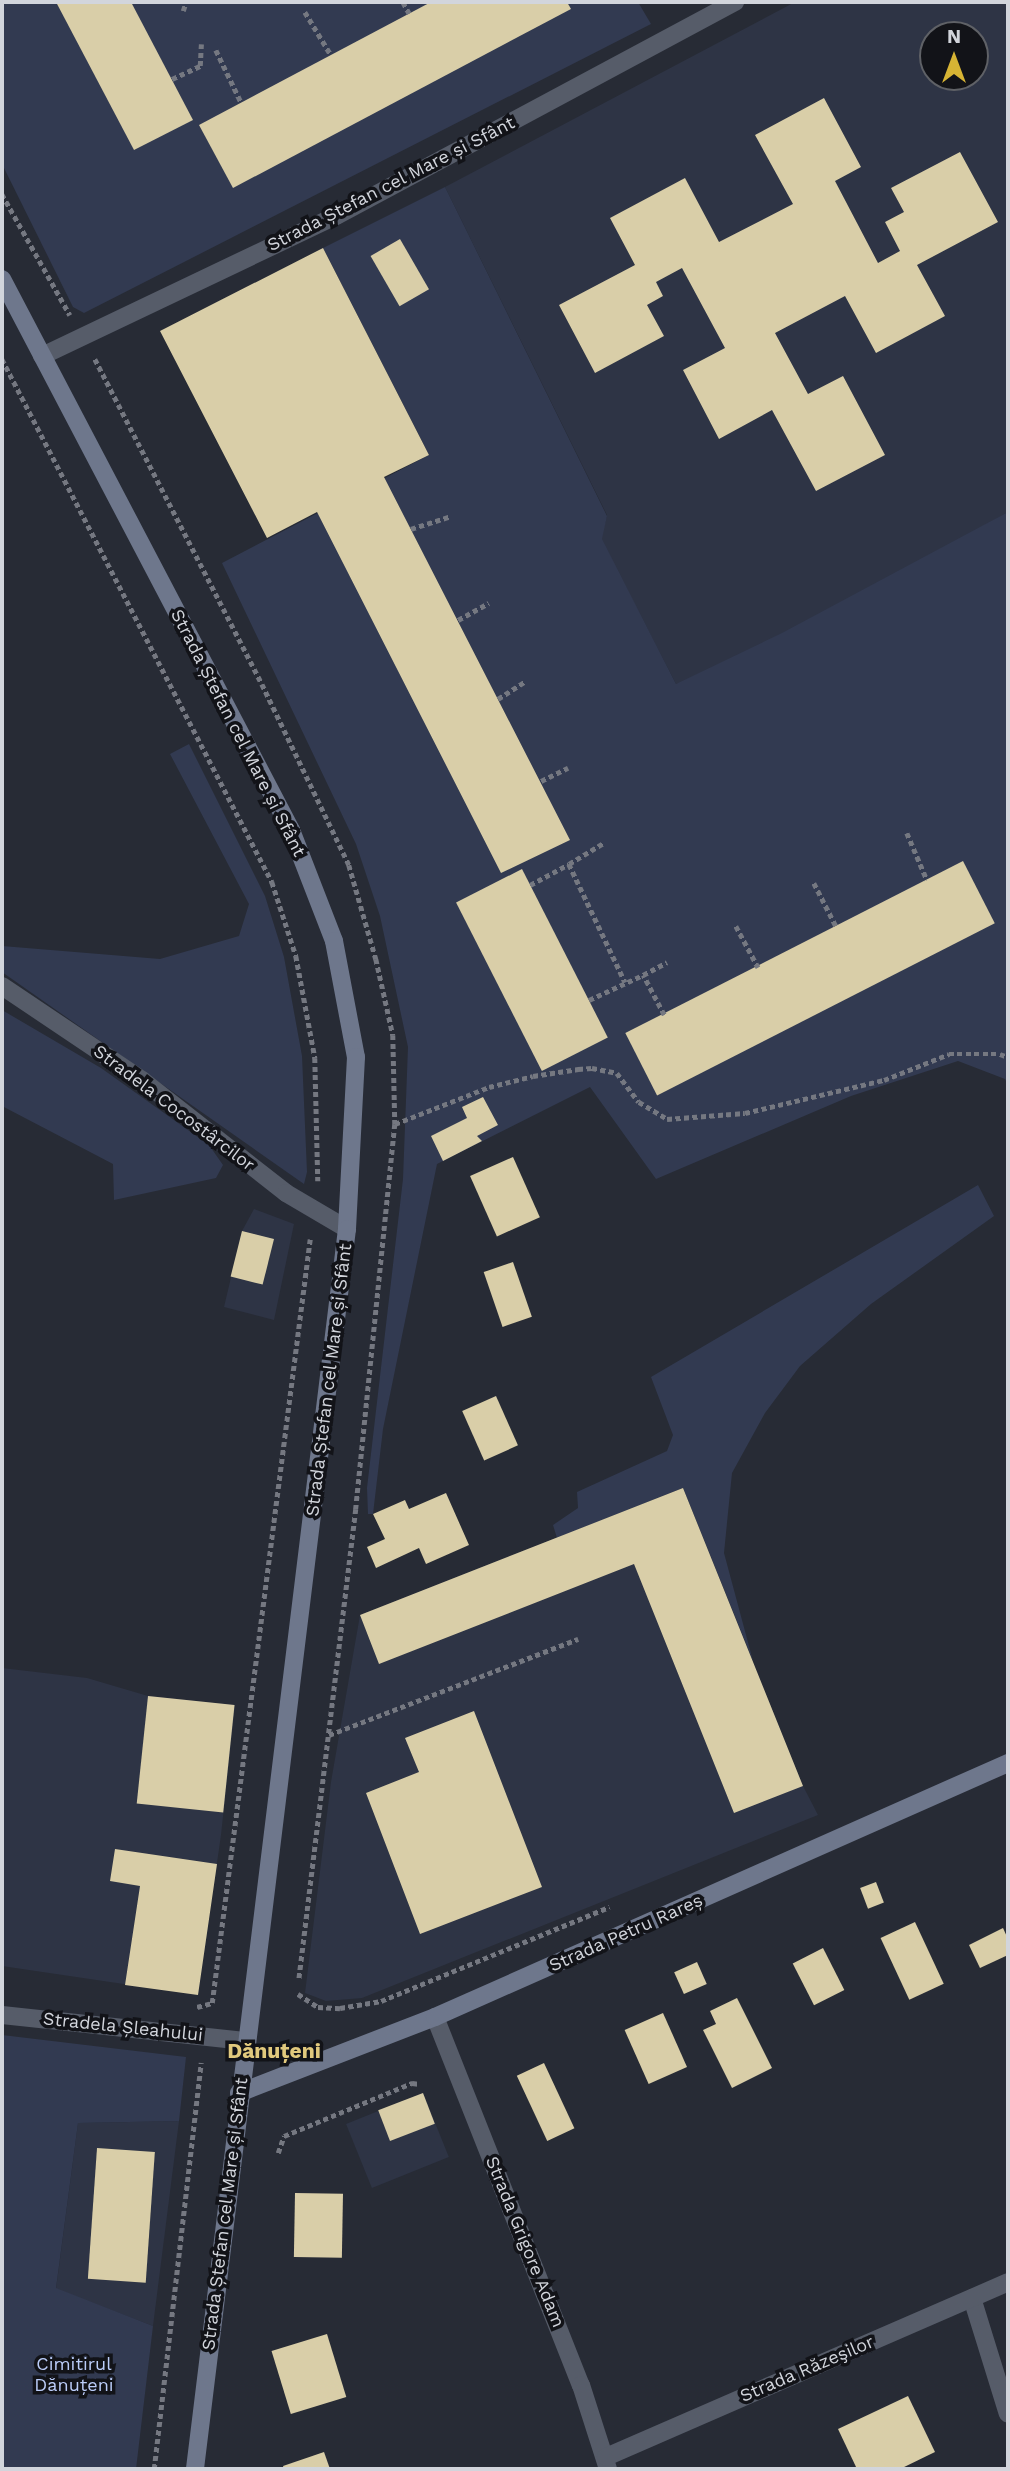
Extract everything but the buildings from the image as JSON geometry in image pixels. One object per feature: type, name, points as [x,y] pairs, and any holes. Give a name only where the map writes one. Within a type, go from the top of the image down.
[{"type":"main road","name":"Strada Ștefan cel Mare și Sfânt","points":[[2,279],[291,830],[334,941],[356,1057],[347,1229],[290,1703],[245,2041],[195,2469]]},
{"type":"main road","name":"Strada Petru Rareș","points":[[239,2093],[435,2017],[1008,1763]]},
{"type":"street","name":"Strada Ștefan cel Mare și Sfânt","points":[[41,356],[336,216],[735,2]]},
{"type":"street","name":"Stradela Cocostârcilor","points":[[2,986],[142,1080],[286,1193],[347,1229]]},
{"type":"street","name":"Stradela Șleahului","points":[[2,2015],[245,2041]]},
{"type":"street","name":"Strada Grigore Adam","points":[[435,2017],[581,2385],[607,2463]]},
{"type":"street","name":"Strada Răzeşilor","points":[[607,2463],[1008,2282]]},
{"type":"street","points":[[972,2298],[1008,2414]]},
{"type":"path","points":[[183,11],[186,2]]},
{"type":"path","points":[[403,2],[409,13]]},
{"type":"path","points":[[305,12],[331,55]]},
{"type":"path","points":[[172,79],[200,65],[201,44]]},
{"type":"path","points":[[216,50],[241,102]]},
{"type":"path","points":[[2,194],[83,337],[262,684],[349,865],[376,960],[393,1035],[395,1124],[356,1509],[299,1981]]},
{"type":"path","points":[[411,529],[451,516]]},
{"type":"path","points":[[458,620],[489,603]]},
{"type":"path","points":[[498,699],[526,681]]},
{"type":"path","points":[[541,781],[568,768]]},
{"type":"path","points":[[907,834],[927,880]]},
{"type":"path","points":[[530,885],[605,842]]},
{"type":"path","points":[[569,864],[625,982]]},
{"type":"path","points":[[814,883],[836,926]]},
{"type":"path","points":[[736,926],[758,967]]},
{"type":"path","points":[[589,1000],[667,962]]},
{"type":"path","points":[[643,975],[664,1015]]},
{"type":"path","points":[[395,1124],[489,1087],[578,1069],[592,1068],[617,1073],[639,1102],[667,1119],[745,1113],[884,1080],[949,1054],[1000,1054],[1008,1057]]},
{"type":"path","points":[[329,1735],[578,1639]]},
{"type":"path","points":[[298,1994],[318,2007],[340,2008],[381,2001],[622,1901]]},
{"type":"path","points":[[154,2469],[202,2056]]},
{"type":"path","points":[[278,2153],[284,2136],[412,2083],[420,2084]]},
{"type":"shaded area","points":[[795,2],[1008,2],[1008,512],[968,535],[1008,611],[676,684],[601,539],[607,515],[445,187]]},
{"type":"shaded area","points":[[254,1209],[294,1224],[274,1320],[224,1307],[242,1231]]},
{"type":"shaded area","points":[[683,1488],[803,1786],[818,1815],[362,1998],[326,2001],[305,1993],[331,1782],[360,1615]]},
{"type":"shaded area","points":[[2,1668],[87,1678],[148,1696],[235,1705],[221,1835],[198,1995],[2,1966]]},
{"type":"shaded area","points":[[423,2093],[449,2157],[372,2188],[346,2124]]},
{"type":"shaded area","points":[[179,2121],[153,2326],[56,2289],[78,2123]]},
{"type":"green space","points":[[2,2],[638,2],[651,24],[84,313],[73,307],[2,164]]},
{"type":"green space","points":[[445,187],[607,516],[602,539],[676,684],[782,633],[1008,512],[1008,1085],[1005,1079],[958,1061],[851,1096],[656,1179],[590,1087],[437,1164],[383,1429],[373,1514],[368,1514],[367,1488],[403,1179],[408,1047],[380,916],[356,844],[222,563],[429,455],[323,248]]},
{"type":"green space","points":[[189,744],[265,896],[284,957],[302,1056],[307,1172],[304,1184],[2,972],[2,946],[160,959],[239,936],[249,904],[170,754]]},
{"type":"green space","points":[[2,1010],[101,1068],[209,1145],[223,1165],[216,1178],[114,1200],[113,1164],[2,1106]]},
{"type":"green space","points":[[978,1185],[994,1216],[871,1304],[800,1366],[765,1413],[732,1473],[724,1553],[753,1661],[683,1488],[557,1538],[553,1525],[578,1508],[577,1492],[667,1451],[673,1435],[651,1377]]},
{"type":"green space","name":"Cimitirul Dănuțeni","points":[[2,2035],[186,2057],[179,2121],[78,2123],[56,2288],[153,2326],[136,2469],[2,2469]]},
{"type":"district","name":"Dănuțeni","points":[[274,2051]]}]
